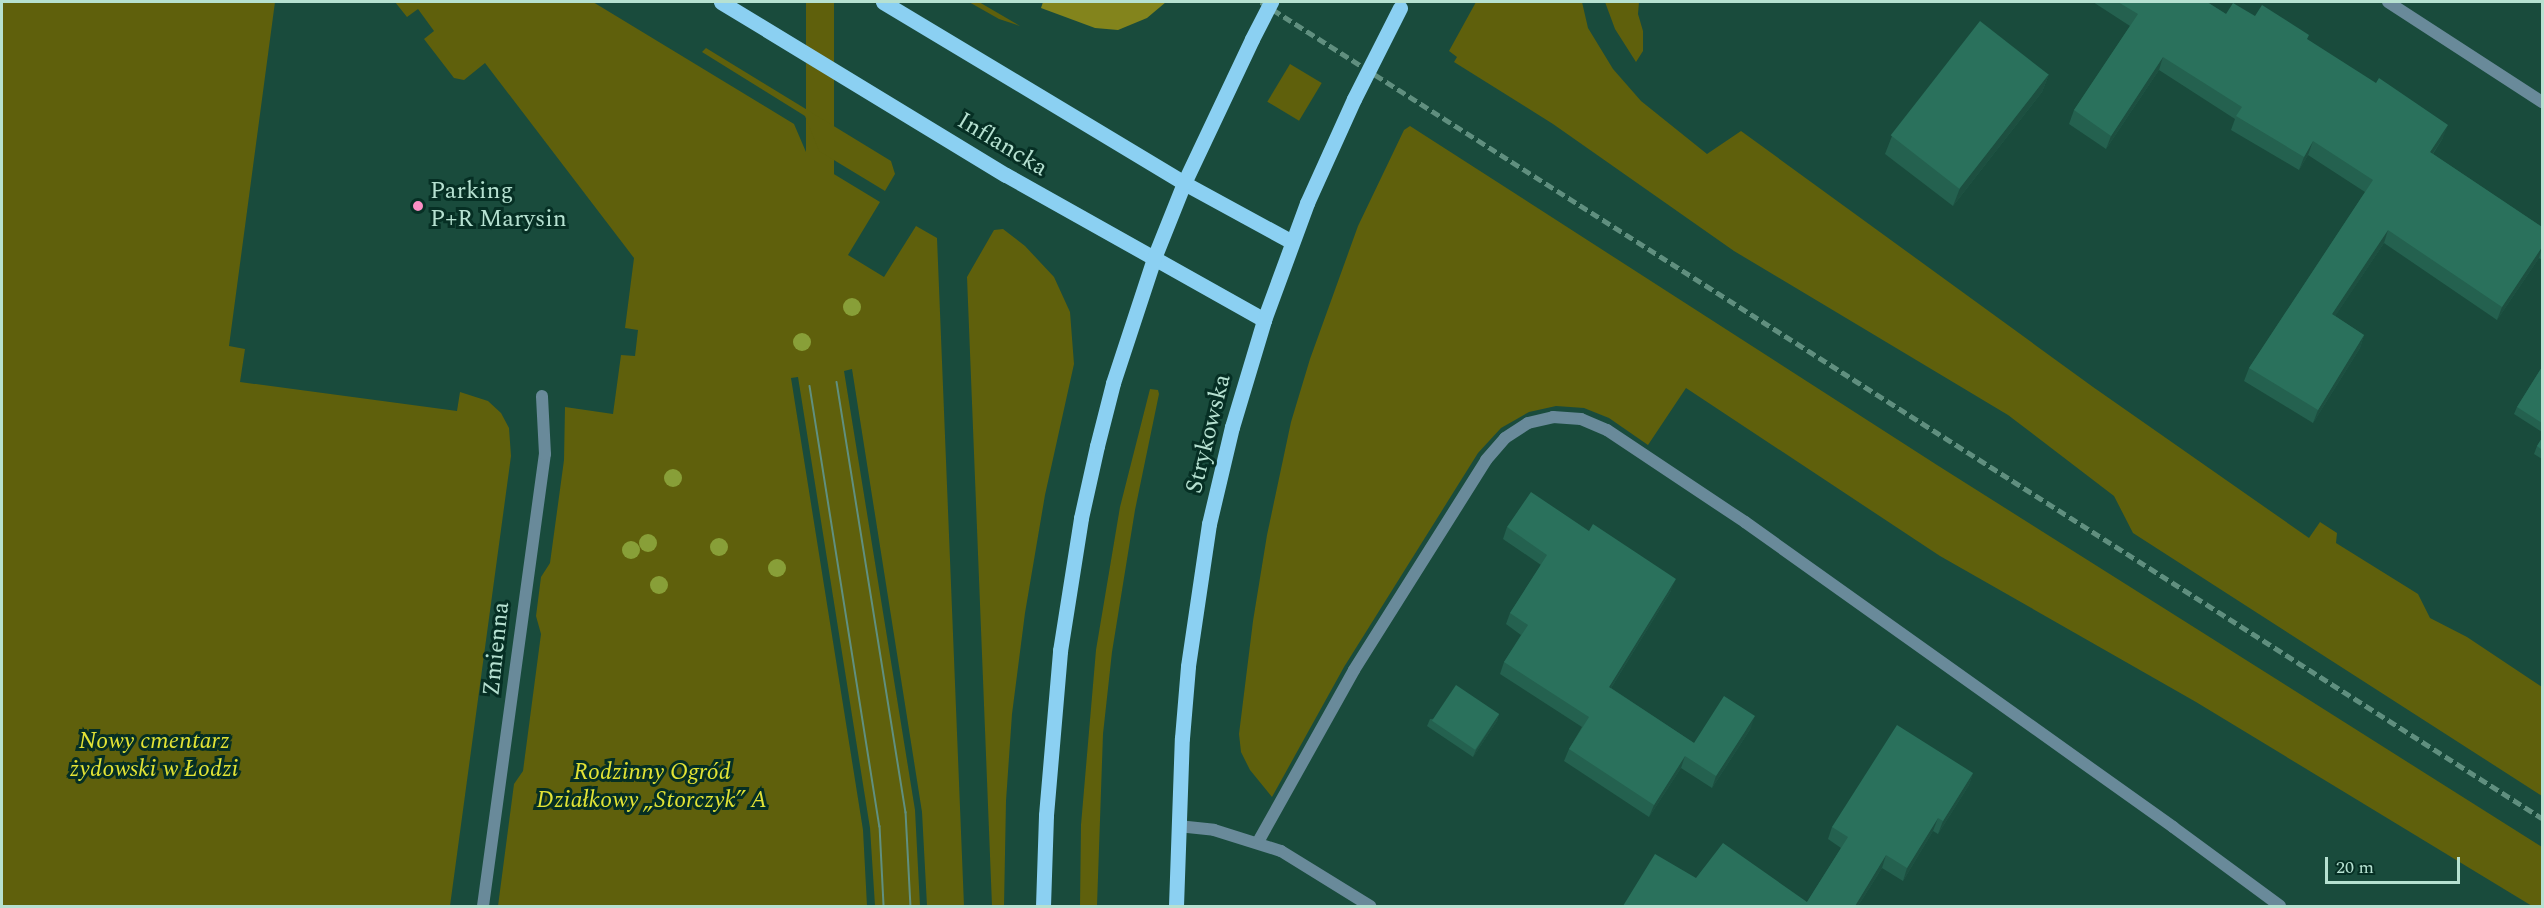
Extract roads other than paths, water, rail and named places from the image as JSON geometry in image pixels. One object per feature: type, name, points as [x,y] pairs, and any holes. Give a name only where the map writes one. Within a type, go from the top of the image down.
[{"type":"main road","name":"Inflancka","points":[[721,2],[1006,175],[1264,320]]},
{"type":"main road","points":[[883,2],[1184,183],[1292,242]]},
{"type":"main road","points":[[1043,906],[1046,815],[1053,719],[1080,528],[1113,383],[1154,258],[1184,183],[1271,2]]},
{"type":"main road","name":"Strykowska","points":[[1176,906],[1178,826],[1188,666],[1209,524],[1232,427],[1264,320],[1292,242],[1354,99],[1401,5]]},
{"type":"street","points":[[2388,2],[2542,102]]},
{"type":"street","name":"Zmienna","points":[[483,906],[545,454],[542,396]]},
{"type":"street","points":[[1258,842],[1354,670],[1486,460],[1505,438],[1528,423],[1553,417],[1581,418],[1607,430],[1745,522],[2280,906]]},
{"type":"street","points":[[1178,826],[1214,830],[1258,842],[1296,859],[1370,906]]},
{"type":"tram line","points":[[837,382],[906,812],[911,906]]},
{"type":"tram line","points":[[810,386],[880,826],[884,906]]},
{"type":"railway","points":[[1261,2],[2542,818]]},
{"type":"place","name":"Parking P+R Marysin","points":[[418,206]]},
{"type":"park label","name":"Nowy cmentarz żydowski w Łodzi","points":[[154,756]]},
{"type":"park label","name":"Rodzinny Ogród Działkowy „Storczyk” A","points":[[652,787]]}]
